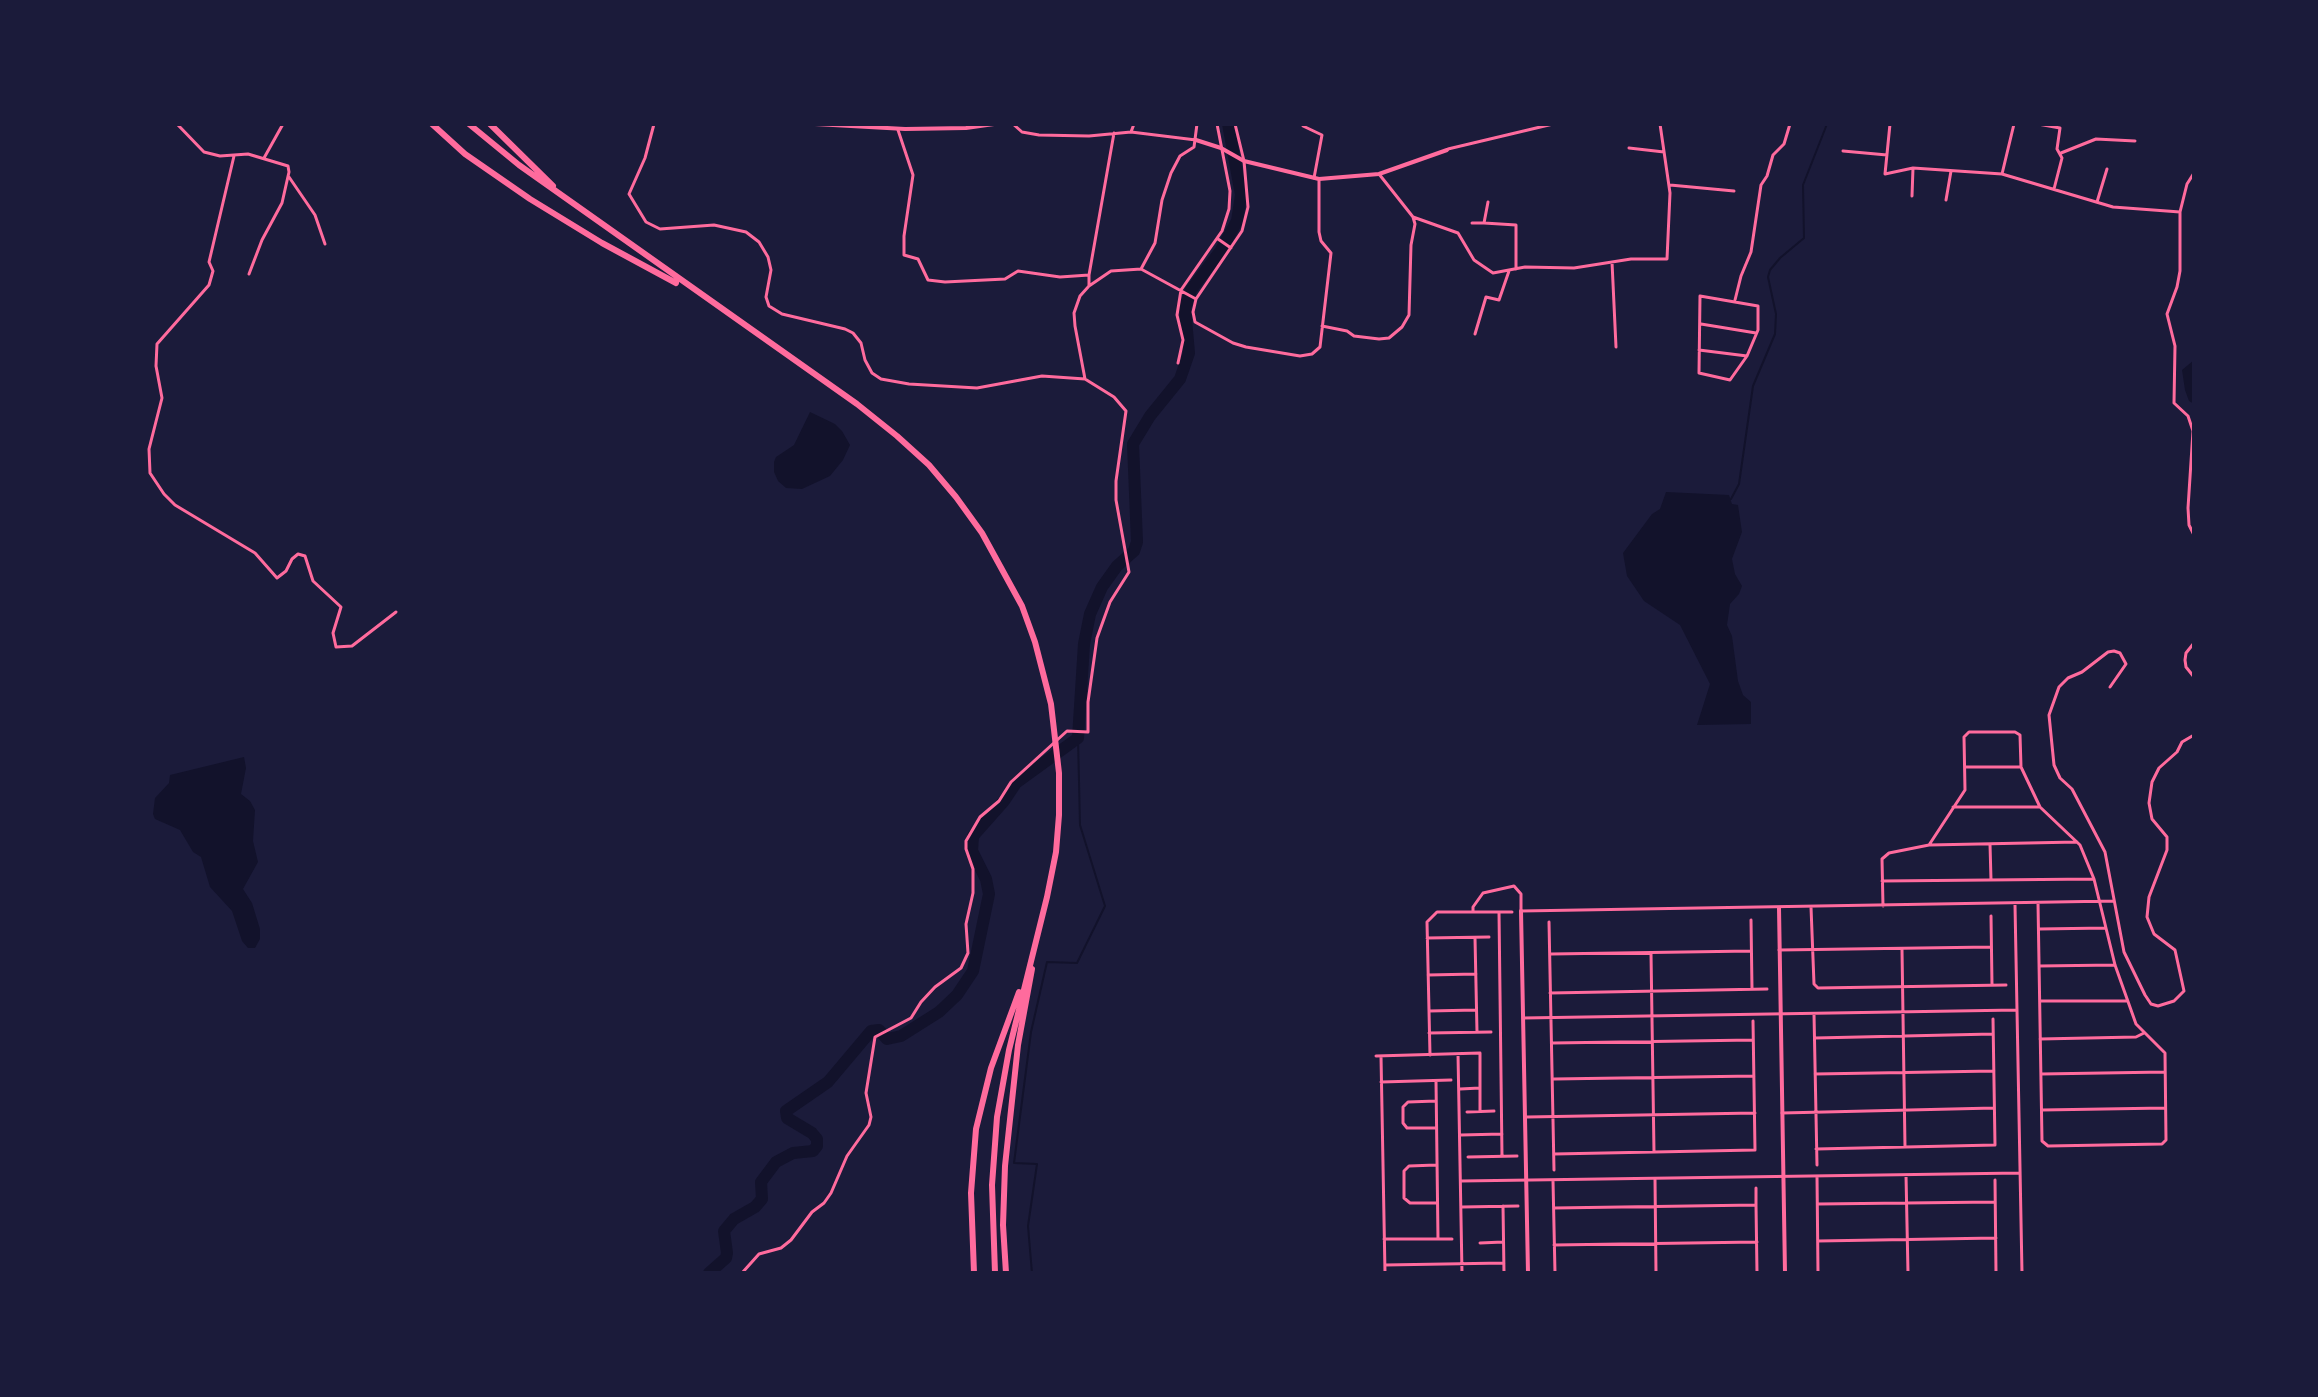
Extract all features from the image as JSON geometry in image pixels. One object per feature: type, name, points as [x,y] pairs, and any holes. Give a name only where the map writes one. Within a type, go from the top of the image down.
[{"type":"highway","points":[[432,124],[465,154],[530,199],[602,243],[697,294]]},
{"type":"highway","points":[[469,124],[519,165],[877,420],[929,465],[990,546],[1022,606],[1044,674],[1055,730],[1059,815],[1056,852],[1018,1045],[1007,1144],[1003,1225],[1006,1273]]},
{"type":"highway","points":[[490,124],[577,207]]},
{"type":"highway","points":[[995,1273],[992,1185],[997,1117],[1009,1050],[1043,914]]},
{"type":"highway","points":[[974,1273],[971,1193],[976,1129],[991,1068],[1030,962]]},
{"type":"street","points":[[177,124],[183,126],[204,152],[234,156],[248,154],[288,166],[275,220],[262,240],[249,274]]},
{"type":"street","points":[[264,158],[283,124]]},
{"type":"street","points":[[654,124],[645,158],[629,194],[646,222],[660,229],[714,225],[746,232],[759,242],[768,257],[771,270],[766,297],[769,306],[782,314],[853,333],[861,343],[872,373],[881,379],[977,388],[1042,376],[1085,379],[1106,391],[1126,411],[1116,500],[1129,572],[1110,602],[1097,638],[1088,702],[1088,732],[1067,731],[1011,782],[999,801],[980,817],[966,841],[973,869],[973,893],[966,924],[968,953],[961,968],[935,987],[911,1018],[875,1037],[866,1093],[871,1117],[869,1125],[847,1156],[831,1193],[791,1240],[781,1248],[759,1254],[742,1273]]},
{"type":"street","points":[[815,124],[898,128],[966,128],[994,124]]},
{"type":"street","points":[[1013,124],[1022,132],[1039,135],[1131,132],[1196,140],[1222,148],[1242,160],[1316,179],[1379,174],[1447,150],[1532,126],[1553,124]]},
{"type":"street","points":[[1131,132],[1134,124]]},
{"type":"street","points":[[1141,269],[1155,243],[1162,200],[1171,173],[1180,156],[1193,150],[1197,124]]},
{"type":"street","points":[[1178,363],[1183,340],[1177,315],[1181,290],[1219,240],[1226,221],[1230,191],[1217,124]]},
{"type":"street","points":[[1235,124],[1248,207],[1242,231],[1194,298],[1195,322],[1233,343],[1300,356],[1312,354],[1320,347],[1331,253],[1321,241],[1319,232],[1316,179],[1322,135],[1304,124]]},
{"type":"street","points":[[1413,217],[1458,233],[1474,260],[1493,273],[1667,259],[1669,185],[1660,124]]},
{"type":"street","points":[[1735,301],[1751,252],[1761,185],[1773,155],[1784,144],[1790,124]]},
{"type":"street","points":[[1890,124],[1885,174],[1913,168],[2002,174],[2138,211],[2180,212]]},
{"type":"street","points":[[2002,174],[2014,124]]},
{"type":"street","points":[[2038,124],[2060,128],[2057,149],[2062,158],[2054,189]]},
{"type":"street","points":[[898,128],[913,175],[904,255],[918,259],[928,280],[1005,279],[1018,271],[1060,277],[1089,275]]},
{"type":"street","points":[[1089,286],[1114,133]]},
{"type":"street","points":[[2060,154],[2096,139],[2135,141]]},
{"type":"street","points":[[1629,148],[1664,152]]},
{"type":"street","points":[[1843,151],[1887,155]]},
{"type":"street","points":[[234,156],[209,262],[213,271],[209,285],[157,344],[156,366],[162,398],[149,449],[150,473],[175,505],[255,553],[277,578],[298,554],[305,556],[313,581],[341,607],[333,633],[336,647],[352,646],[396,612]]},
{"type":"street","points":[[1912,196],[1913,168]]},
{"type":"street","points":[[2097,202],[2107,169]]},
{"type":"street","points":[[1946,200],[1951,171]]},
{"type":"street","points":[[1322,326],[1347,331],[1354,336],[1389,338],[1402,327],[1409,315],[1411,245],[1415,224],[1413,217],[1379,174]]},
{"type":"street","points":[[288,176],[315,215],[325,244]]},
{"type":"street","points":[[2193,176],[2187,184],[2180,212],[2180,271],[2167,314],[2175,346],[2174,403],[2188,416],[2193,431],[2188,508],[2189,525],[2194,535]]},
{"type":"street","points":[[1669,185],[1734,191]]},
{"type":"street","points":[[1484,223],[1488,202]]},
{"type":"street","points":[[1472,223],[1516,225],[1516,269]]},
{"type":"street","points":[[1219,240],[1230,248]]},
{"type":"street","points":[[1612,262],[1616,347]]},
{"type":"street","points":[[1085,379],[1074,313],[1080,296],[1089,286],[1111,271],[1141,269],[1194,298]]},
{"type":"street","points":[[1475,334],[1486,297],[1499,300],[1509,271]]},
{"type":"street","points":[[1700,296],[1758,306],[1756,333],[1747,356],[1730,380],[1699,373],[1699,324],[1700,296]]},
{"type":"street","points":[[1699,324],[1756,333]]},
{"type":"street","points":[[1698,350],[1747,356]]},
{"type":"street","points":[[2194,643],[2185,660],[2194,677]]},
{"type":"street","points":[[2110,687],[2126,664],[2120,653],[2114,651],[2068,678],[2059,687],[2048,725],[2054,765],[2060,778],[2072,789],[2105,852],[2124,952],[2145,995],[2151,1004],[2158,1006],[2174,1001],[2184,991],[2178,959],[2169,944],[2154,934],[2147,917],[2149,897],[2167,850],[2167,837],[2152,819],[2149,803],[2152,782],[2159,768],[2177,752],[2182,742],[2194,735]]},
{"type":"street","points":[[1929,845],[1965,790],[1964,737],[1969,732],[2015,732],[2020,735],[2021,767],[2040,807],[2080,845],[2094,879],[2115,965],[2136,1024],[2165,1053],[2166,1140],[2162,1144],[2048,1146],[2042,1141],[2038,903]]},
{"type":"street","points":[[1964,767],[2021,767]]},
{"type":"street","points":[[1953,807],[2040,807]]},
{"type":"street","points":[[1883,906],[1882,859],[1889,853],[1929,845],[2077,842]]},
{"type":"street","points":[[1990,844],[1991,880]]},
{"type":"street","points":[[1882,881],[2094,879]]},
{"type":"street","points":[[1473,912],[1483,893],[1514,886],[1521,894],[1528,1273]]},
{"type":"street","points":[[1521,911],[2114,901]]},
{"type":"street","points":[[2015,903],[2022,1273]]},
{"type":"street","points":[[1811,907],[1814,984],[1818,988],[2006,985]]},
{"type":"street","points":[[1779,908],[1785,1273]]},
{"type":"street","points":[[1430,1055],[1427,922],[1437,912],[1512,912]]},
{"type":"street","points":[[1499,912],[1502,1156]]},
{"type":"street","points":[[1991,916],[1992,985]]},
{"type":"street","points":[[1751,920],[1752,989]]},
{"type":"street","points":[[1549,922],[1554,1170]]},
{"type":"street","points":[[2039,929],[2106,928]]},
{"type":"street","points":[[1427,938],[1489,937]]},
{"type":"street","points":[[1475,938],[1477,1032]]},
{"type":"street","points":[[1779,950],[1991,947]]},
{"type":"street","points":[[1902,949],[1905,1147]]},
{"type":"street","points":[[1550,954],[1751,951]]},
{"type":"street","points":[[1651,953],[1654,1152]]},
{"type":"street","points":[[2039,966],[2115,965]]},
{"type":"street","points":[[1428,975],[1476,974]]},
{"type":"street","points":[[1550,993],[1767,989]]},
{"type":"street","points":[[2040,1001],[2127,1001]]},
{"type":"street","points":[[1429,1011],[1476,1010]]},
{"type":"street","points":[[1523,1018],[2017,1010]]},
{"type":"street","points":[[1814,1014],[1817,1165]]},
{"type":"street","points":[[1816,1149],[1995,1145],[1993,1019]]},
{"type":"street","points":[[1554,1154],[1755,1150],[1753,1021]]},
{"type":"street","points":[[1429,1033],[1491,1032]]},
{"type":"street","points":[[2040,1039],[2136,1037],[2144,1033]]},
{"type":"street","points":[[1815,1038],[1993,1034]]},
{"type":"street","points":[[1551,1043],[1753,1040]]},
{"type":"street","points":[[1385,1273],[1379,1056],[1480,1053],[1480,1111]]},
{"type":"street","points":[[1458,1054],[1462,1273]]},
{"type":"street","points":[[1815,1074],[1994,1071]]},
{"type":"street","points":[[2041,1074],[2165,1072]]},
{"type":"street","points":[[1552,1079],[1754,1076]]},
{"type":"street","points":[[1381,1082],[1451,1080]]},
{"type":"street","points":[[1436,1081],[1438,1239]]},
{"type":"street","points":[[1459,1089],[1480,1088]]},
{"type":"street","points":[[1436,1101],[1408,1102],[1403,1107],[1403,1123],[1407,1128],[1436,1128]]},
{"type":"street","points":[[1782,1113],[1994,1108]]},
{"type":"street","points":[[2042,1110],[2165,1108]]},
{"type":"street","points":[[1467,1112],[1494,1111]]},
{"type":"street","points":[[1526,1117],[1755,1113]]},
{"type":"street","points":[[1460,1135],[1502,1134]]},
{"type":"street","points":[[1468,1157],[1517,1156]]},
{"type":"street","points":[[1437,1165],[1409,1166],[1404,1171],[1404,1198],[1410,1203],[1437,1203]]},
{"type":"street","points":[[1461,1181],[2020,1173]]},
{"type":"street","points":[[1906,1175],[1908,1273]]},
{"type":"street","points":[[1817,1176],[1818,1273]]},
{"type":"street","points":[[1655,1179],[1656,1273]]},
{"type":"street","points":[[1553,1180],[1555,1273]]},
{"type":"street","points":[[1995,1180],[1996,1273]]},
{"type":"street","points":[[1756,1188],[1757,1273]]},
{"type":"street","points":[[1818,1204],[1995,1202]]},
{"type":"street","points":[[1554,1208],[1756,1205]]},
{"type":"street","points":[[1503,1206],[1504,1273]]},
{"type":"street","points":[[1461,1207],[1518,1206]]},
{"type":"street","points":[[1818,1241],[1996,1238]]},
{"type":"street","points":[[1384,1239],[1452,1239]]},
{"type":"street","points":[[1480,1243],[1503,1242]]},
{"type":"street","points":[[1554,1245],[1757,1242]]},
{"type":"street","points":[[1385,1265],[1504,1263]]},
{"type":"shaded area","points":[[2194,360],[2194,404],[2189,401],[2185,390],[2182,370]]},
{"type":"shaded area","points":[[810,412],[835,424],[850,445],[830,476],[802,489],[786,488],[778,481],[774,462],[776,457],[794,445]]},
{"type":"shaded area","points":[[1666,492],[1729,495],[1732,504],[1738,505],[1742,532],[1732,559],[1742,586],[1730,604],[1727,625],[1732,636],[1738,681],[1743,695],[1751,702],[1751,724],[1697,725],[1710,684],[1680,625],[1644,601],[1627,576],[1623,553],[1652,514],[1660,509]]},
{"type":"shaded area","points":[[244,757],[246,768],[241,794],[255,810],[253,841],[258,862],[243,889],[252,903],[260,929],[260,939],[255,948],[248,948],[242,941],[232,911],[210,887],[201,857],[193,852],[180,830],[155,819],[153,814],[155,798],[169,783],[170,775]]},
{"type":"waterway","points":[[709,1273],[726,1258],[724,1231],[734,1219],[755,1207],[762,1199],[761,1182],[776,1162],[793,1153],[813,1151],[817,1146],[817,1139],[812,1133],[787,1118],[786,1111],[828,1082],[871,1031],[879,1030],[887,1039],[901,1036],[939,1012],[957,995],[973,971],[989,894],[986,879],[972,851],[973,836],[1016,783],[1078,738],[1084,644],[1090,614],[1102,587],[1117,566],[1134,551],[1137,542],[1133,444],[1150,416],[1180,379],[1189,353],[1185,308],[1191,290],[1221,250],[1237,221],[1241,195],[1228,124]]},
{"type":"waterway","points":[[1731,499],[1739,484],[1753,386],[1775,334],[1776,314],[1768,277],[1780,258],[1804,238],[1803,185],[1827,124]]},
{"type":"waterway","points":[[1032,1273],[1028,1226],[1037,1164],[1014,1163],[1031,1032],[1047,962],[1077,963],[1105,906],[1080,825],[1078,738]]}]
